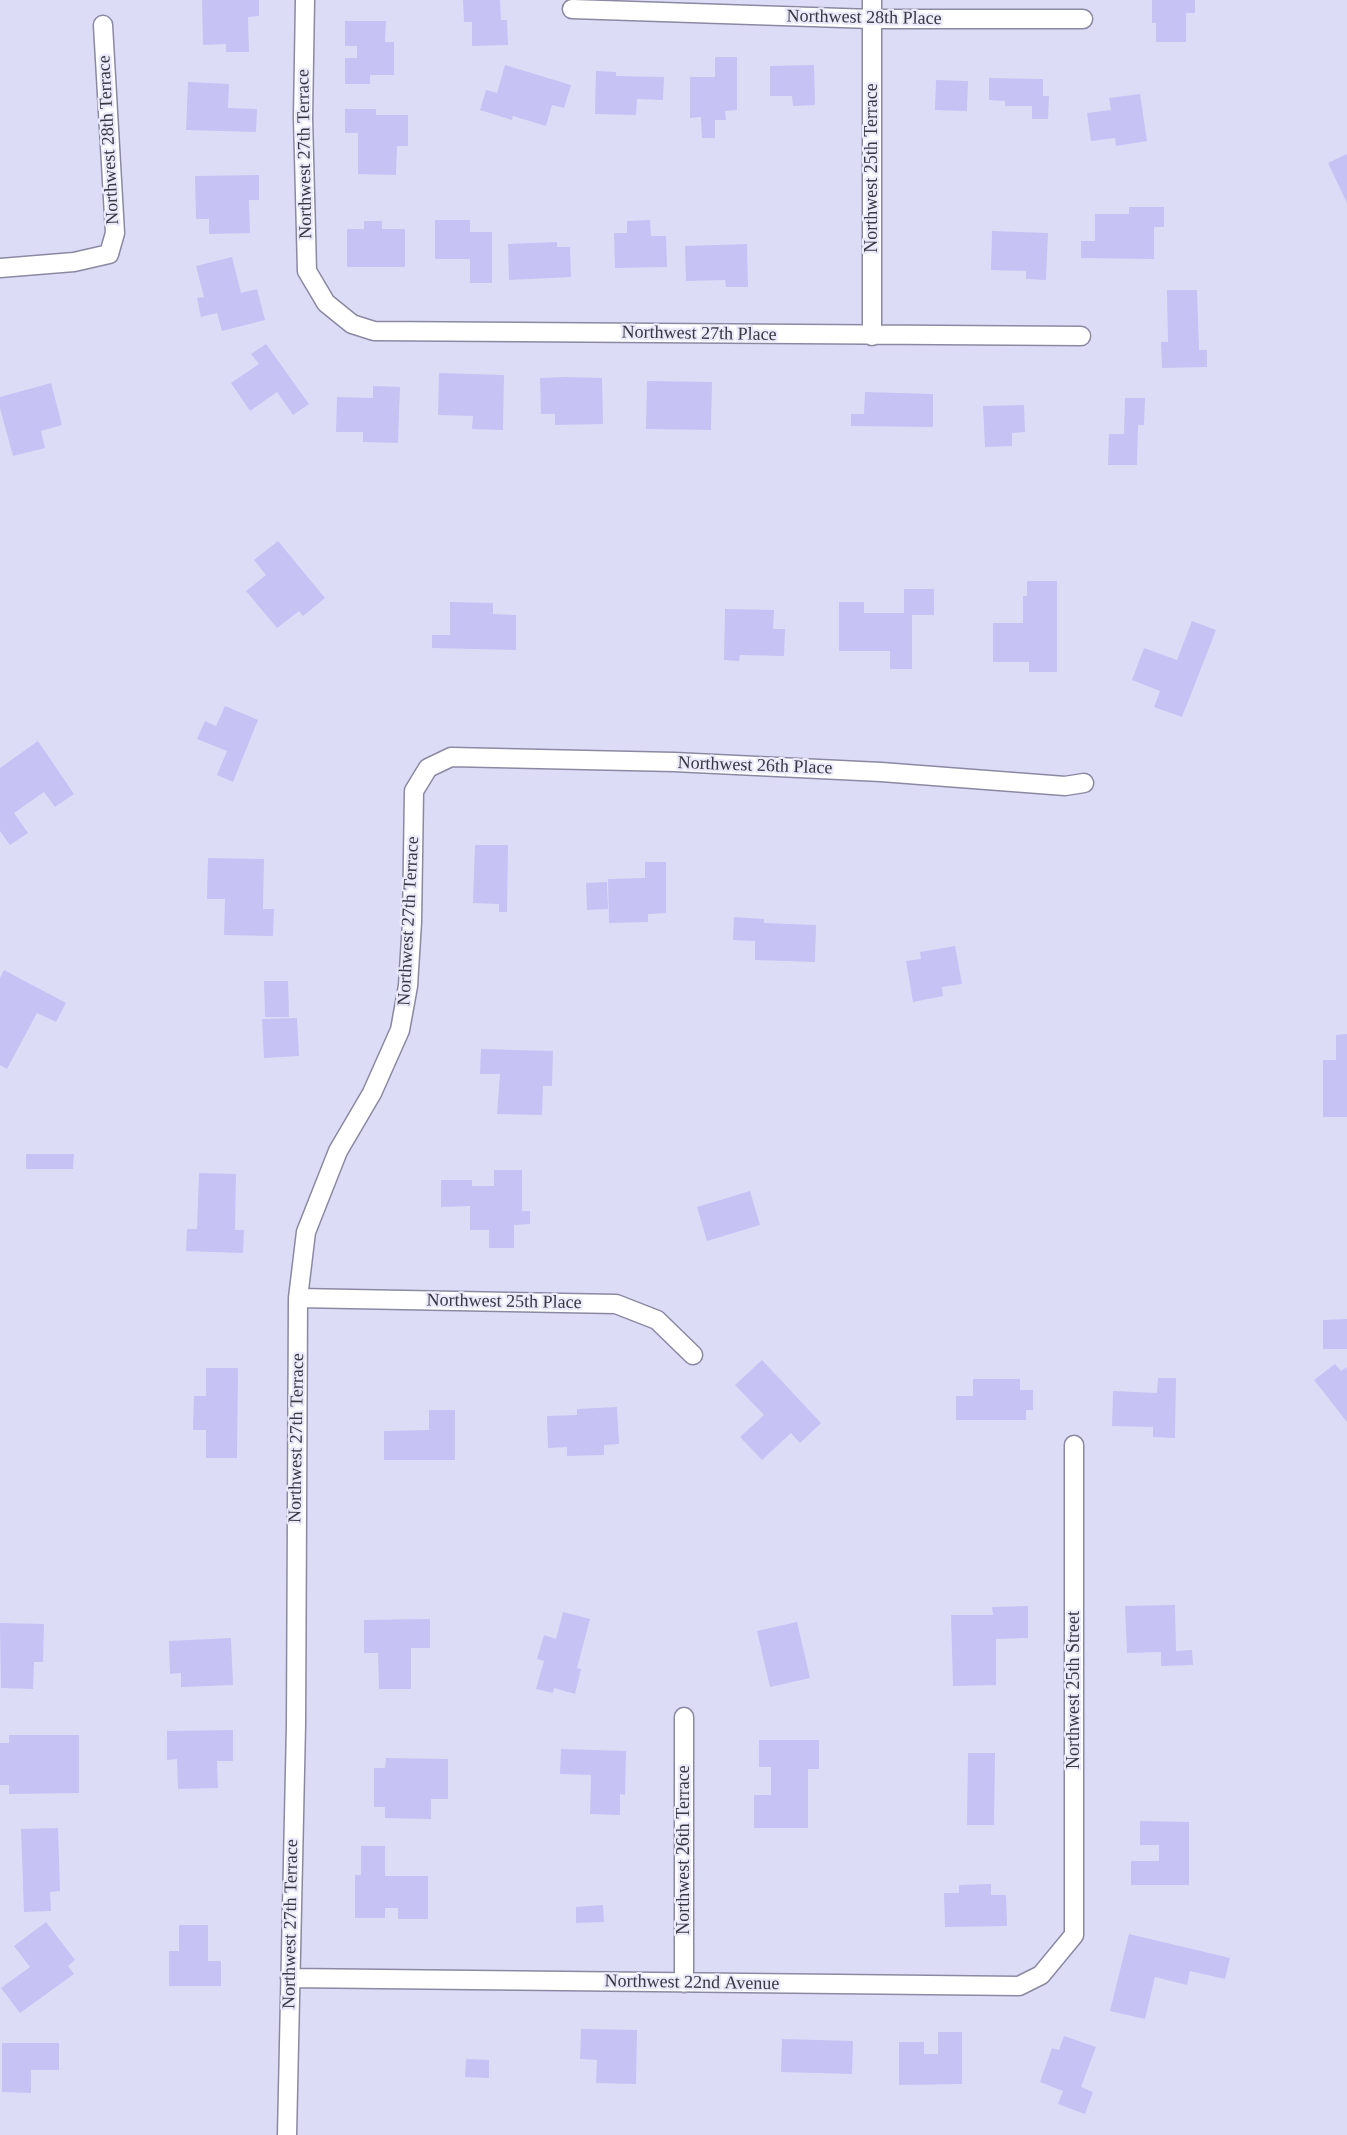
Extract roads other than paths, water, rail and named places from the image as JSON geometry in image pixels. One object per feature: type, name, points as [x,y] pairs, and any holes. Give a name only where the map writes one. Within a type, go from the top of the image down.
[{"type":"street","name":"Northwest 27th Terrace","points":[[305,0],[303,118],[307,271],[326,303]]},
{"type":"street","name":"Northwest 25th Terrace","points":[[872,0],[872,336]]},
{"type":"street","name":"Northwest 28th Place","points":[[572,9],[872,19],[1083,19]]},
{"type":"street","name":"Northwest 28th Terrace","points":[[0,268],[74,262],[109,254],[115,233],[103,25]]},
{"type":"street","name":"Northwest 27th Place","points":[[326,303],[352,324],[374,331],[1081,336]]},
{"type":"street","name":"Northwest 26th Place","points":[[428,768],[451,757],[592,760],[870,771],[1065,786],[1084,783]]},
{"type":"street","name":"Northwest 27th Terrace","points":[[287,2135],[296,1725],[298,1298],[306,1232],[338,1151],[372,1093],[400,1030],[408,986],[412,922],[415,833],[412,806],[414,791],[428,768]]},
{"type":"street","name":"Northwest 25th Place","points":[[298,1298],[616,1304],[657,1320],[693,1355]]},
{"type":"street","name":"Northwest 25th Street","points":[[1074,1445],[1074,1935]]},
{"type":"street","name":"Northwest 26th Terrace","points":[[684,1718],[684,1983]]},
{"type":"street","name":"Northwest 22nd Avenue","points":[[290,1978],[1019,1986],[1041,1975],[1074,1935]]}]
